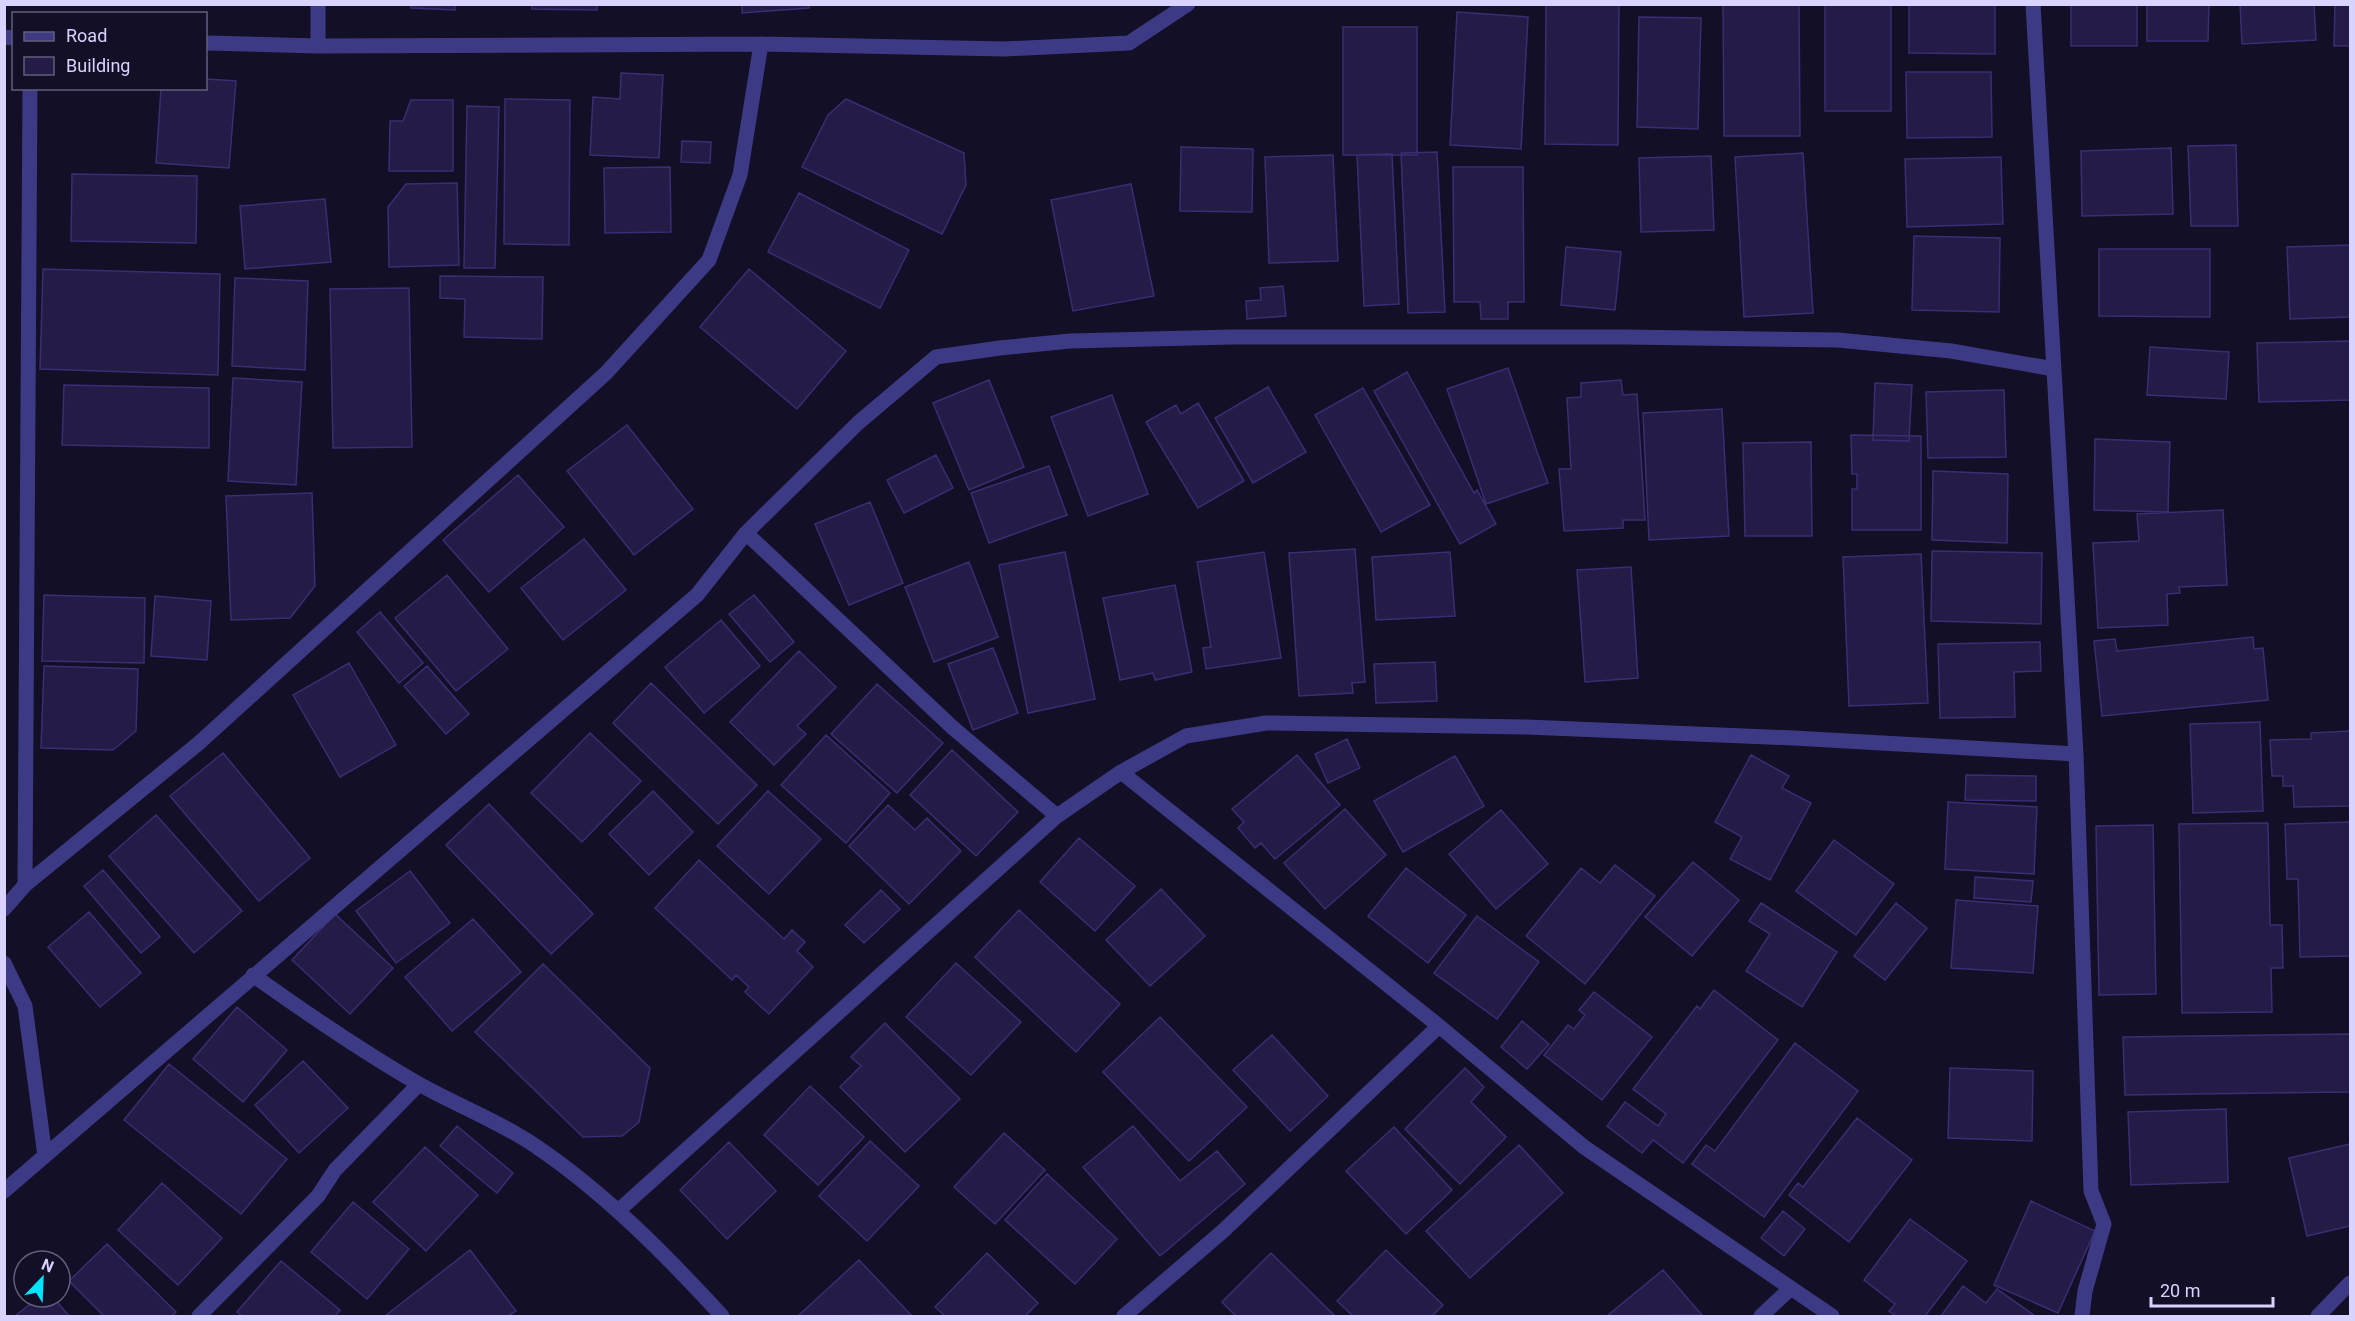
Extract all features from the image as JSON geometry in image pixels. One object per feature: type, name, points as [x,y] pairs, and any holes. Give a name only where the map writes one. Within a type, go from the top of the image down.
[{"type":"street","points":[[318,4],[318,46]]},
{"type":"street","points":[[207,43],[318,46],[761,44],[1004,49],[1129,43],[1188,4]]},
{"type":"street","points":[[2033,4],[2076,754],[2091,1191],[2104,1224],[2085,1291],[2082,1317]]},
{"type":"street","points":[[4,909],[25,885],[199,743],[606,373],[709,260],[740,175],[761,44]]},
{"type":"street","points":[[25,885],[30,90]]},
{"type":"street","points":[[4,1191],[697,595],[746,533],[858,423],[936,357],[1070,341],[1232,337],[1625,337],[1838,340],[1951,351],[2054,369]]},
{"type":"street","points":[[746,533],[952,726],[1057,816]]},
{"type":"street","points":[[618,1211],[1057,816],[1121,772],[1186,736],[1266,723],[1527,727],[1783,737],[2076,754]]},
{"type":"street","points":[[1121,772],[1439,1026],[1584,1147],[1832,1317]]},
{"type":"street","points":[[4,963],[25,1006],[45,1156]]},
{"type":"street","points":[[253,975],[341,1038],[419,1084],[485,1116],[537,1148],[618,1211],[722,1317]]},
{"type":"street","points":[[1124,1317],[1223,1231],[1439,1026]]},
{"type":"street","points":[[199,1317],[318,1196],[336,1170],[419,1084]]},
{"type":"street","points":[[2318,1317],[2350,1283]]},
{"type":"street","points":[[1761,1317],[1791,1288]]},
{"type":"building","points":[[411,4],[455,4],[455,10],[411,8]]},
{"type":"building","points":[[532,4],[597,4],[597,10],[532,9]]},
{"type":"building","points":[[742,4],[809,4],[809,8],[742,13]]},
{"type":"building","points":[[1546,4],[1619,4],[1618,145],[1545,144]]},
{"type":"building","points":[[1723,4],[1799,4],[1800,136],[1724,136]]},
{"type":"building","points":[[1825,4],[1891,4],[1891,111],[1825,111]]},
{"type":"building","points":[[1909,4],[1995,4],[1995,54],[1909,53]]},
{"type":"building","points":[[2071,4],[2137,4],[2137,46],[2071,46]]},
{"type":"building","points":[[2147,4],[2209,4],[2208,41],[2147,41]]},
{"type":"building","points":[[2240,4],[2314,4],[2316,40],[2242,44]]},
{"type":"building","points":[[2335,4],[2350,4],[2350,46],[2334,46]]},
{"type":"building","points":[[1457,12],[1528,17],[1521,149],[1450,145]]},
{"type":"building","points":[[1639,17],[1701,18],[1698,129],[1637,127]]},
{"type":"building","points":[[1343,27],[1417,27],[1417,155],[1343,155]]},
{"type":"building","points":[[1906,72],[1991,72],[1992,137],[1907,138]]},
{"type":"building","points":[[621,73],[663,75],[659,158],[590,155],[593,97],[620,99]]},
{"type":"building","points":[[207,79],[236,81],[229,168],[156,163],[161,90],[207,90]]},
{"type":"building","points":[[505,99],[570,100],[569,245],[504,244]]},
{"type":"building","points":[[846,99],[964,153],[966,185],[942,234],[802,167],[828,115]]},
{"type":"building","points":[[411,100],[453,100],[453,171],[389,171],[390,121],[403,121]]},
{"type":"building","points":[[467,106],[499,107],[495,268],[464,268]]},
{"type":"building","points":[[682,141],[711,142],[710,163],[681,162]]},
{"type":"building","points":[[2236,145],[2238,226],[2191,226],[2188,146]]},
{"type":"building","points":[[1181,147],[1253,149],[1252,212],[1180,211]]},
{"type":"building","points":[[2171,148],[2173,214],[2082,216],[2081,151]]},
{"type":"building","points":[[1437,152],[1445,312],[1408,313],[1401,153]]},
{"type":"building","points":[[1803,153],[1813,313],[1744,317],[1735,157]]},
{"type":"building","points":[[1392,154],[1399,304],[1364,306],[1357,155]]},
{"type":"building","points":[[1333,155],[1338,261],[1269,263],[1265,157]]},
{"type":"building","points":[[1711,156],[1714,230],[1641,232],[1639,158]]},
{"type":"building","points":[[2001,157],[2003,224],[1907,227],[1905,159]]},
{"type":"building","points":[[670,167],[671,232],[605,233],[604,168]]},
{"type":"building","points":[[1453,167],[1523,167],[1524,302],[1508,302],[1508,319],[1481,319],[1480,302],[1454,302]]},
{"type":"building","points":[[72,174],[197,176],[196,243],[71,241]]},
{"type":"building","points":[[457,183],[459,265],[389,267],[388,207],[406,184]]},
{"type":"building","points":[[1131,184],[1154,296],[1073,311],[1051,200]]},
{"type":"building","points":[[799,193],[909,250],[880,308],[768,252]]},
{"type":"building","points":[[325,199],[331,262],[245,269],[240,206]]},
{"type":"building","points":[[1914,236],[2000,238],[1999,312],[1912,310]]},
{"type":"building","points":[[2350,245],[2350,317],[2290,319],[2287,247]]},
{"type":"building","points":[[1566,247],[1621,252],[1615,310],[1561,305]]},
{"type":"building","points":[[2099,249],[2210,249],[2210,317],[2099,316]]},
{"type":"building","points":[[43,269],[220,274],[218,375],[40,369]]},
{"type":"building","points":[[749,269],[846,351],[797,409],[700,327]]},
{"type":"building","points":[[440,276],[543,277],[542,339],[464,337],[465,299],[440,298]]},
{"type":"building","points":[[235,278],[308,281],[305,370],[232,366]]},
{"type":"building","points":[[1283,286],[1286,316],[1247,319],[1246,301],[1261,300],[1260,288]]},
{"type":"building","points":[[409,288],[412,447],[333,448],[330,289]]},
{"type":"building","points":[[2350,341],[2350,400],[2259,402],[2257,343]]},
{"type":"building","points":[[2150,347],[2229,352],[2226,399],[2147,395]]},
{"type":"building","points":[[1508,368],[1548,483],[1486,504],[1447,389]]},
{"type":"building","points":[[1407,372],[1474,493],[1477,490],[1496,524],[1460,544],[1374,391]]},
{"type":"building","points":[[233,378],[302,382],[296,485],[228,481]]},
{"type":"building","points":[[989,380],[1024,467],[969,490],[933,403]]},
{"type":"building","points":[[1621,380],[1623,395],[1637,394],[1645,520],[1623,520],[1623,528],[1564,531],[1559,469],[1571,469],[1567,398],[1581,397],[1581,383]]},
{"type":"building","points":[[1875,383],[1912,385],[1909,441],[1873,440]]},
{"type":"building","points":[[64,385],[209,388],[209,448],[62,445]]},
{"type":"building","points":[[1268,387],[1306,452],[1253,483],[1215,418]]},
{"type":"building","points":[[1363,388],[1430,505],[1381,532],[1315,415]]},
{"type":"building","points":[[2004,390],[2006,457],[1928,458],[1926,392]]},
{"type":"building","points":[[1112,395],[1148,494],[1088,516],[1051,417]]},
{"type":"building","points":[[1198,403],[1244,481],[1198,508],[1146,422],[1176,405],[1181,414]]},
{"type":"building","points":[[1722,409],[1729,536],[1649,540],[1643,413]]},
{"type":"building","points":[[627,425],[693,509],[634,555],[567,471]]},
{"type":"building","points":[[1851,435],[1921,436],[1921,530],[1852,530],[1852,489],[1857,489],[1857,474],[1852,474]]},
{"type":"building","points":[[2095,439],[2170,442],[2168,512],[2094,510]]},
{"type":"building","points":[[1811,442],[1812,536],[1745,536],[1743,443]]},
{"type":"building","points":[[936,455],[953,488],[904,513],[887,480]]},
{"type":"building","points":[[1049,466],[1067,515],[989,543],[971,493]]},
{"type":"building","points":[[1933,471],[2008,474],[2007,543],[1932,540]]},
{"type":"building","points":[[518,475],[564,527],[489,592],[443,540]]},
{"type":"building","points":[[312,493],[315,586],[290,618],[231,620],[226,496]]},
{"type":"building","points":[[870,502],[903,583],[849,605],[815,524]]},
{"type":"building","points":[[2223,510],[2227,585],[2179,587],[2180,593],[2167,594],[2168,625],[2098,628],[2093,543],[2139,541],[2137,514]]},
{"type":"building","points":[[584,539],[626,590],[563,640],[521,588]]},
{"type":"building","points":[[1355,549],[1365,682],[1352,683],[1353,693],[1299,696],[1289,553]]},
{"type":"building","points":[[1932,551],[2042,553],[2041,624],[1931,621]]},
{"type":"building","points":[[1065,552],[1095,699],[1028,713],[999,565]]},
{"type":"building","points":[[1264,552],[1281,658],[1206,669],[1203,648],[1211,647],[1197,562]]},
{"type":"building","points":[[1450,552],[1455,616],[1376,620],[1372,557]]},
{"type":"building","points":[[1921,554],[1928,703],[1849,706],[1843,557]]},
{"type":"building","points":[[969,562],[998,637],[934,662],[905,587]]},
{"type":"building","points":[[1631,567],[1638,678],[1585,682],[1577,570]]},
{"type":"building","points":[[447,575],[508,649],[456,691],[395,618]]},
{"type":"building","points":[[1175,585],[1192,672],[1155,680],[1153,673],[1120,680],[1103,598]]},
{"type":"building","points":[[44,595],[145,598],[144,663],[42,661]]},
{"type":"building","points":[[754,595],[794,642],[770,662],[729,614]]},
{"type":"building","points":[[155,596],[211,601],[207,660],[151,656]]},
{"type":"building","points":[[380,612],[423,663],[399,683],[357,632]]},
{"type":"building","points":[[721,620],[760,666],[704,713],[665,667]]},
{"type":"building","points":[[2253,637],[2254,649],[2263,648],[2268,700],[2102,716],[2094,641],[2115,639],[2117,651]]},
{"type":"building","points":[[2040,642],[2041,671],[2014,672],[2015,717],[1940,718],[1938,644]]},
{"type":"building","points":[[993,648],[1018,713],[973,730],[948,664]]},
{"type":"building","points":[[799,651],[836,687],[797,726],[806,734],[774,765],[730,722]]},
{"type":"building","points":[[1435,662],[1437,701],[1376,703],[1374,664]]},
{"type":"building","points":[[349,663],[396,745],[340,777],[293,695]]},
{"type":"building","points":[[44,666],[138,669],[136,731],[113,750],[41,748]]},
{"type":"building","points":[[427,666],[469,714],[446,734],[404,686]]},
{"type":"building","points":[[651,683],[757,785],[718,824],[613,723]]},
{"type":"building","points":[[877,684],[943,743],[897,793],[831,734]]},
{"type":"building","points":[[2260,722],[2263,811],[2193,813],[2190,724]]},
{"type":"building","points":[[2350,731],[2350,806],[2294,807],[2293,786],[2283,786],[2283,776],[2272,776],[2270,740],[2311,739],[2311,733]]},
{"type":"building","points":[[590,733],[641,781],[582,842],[531,793]]},
{"type":"building","points":[[826,735],[890,793],[846,843],[781,785]]},
{"type":"building","points":[[1347,739],[1360,768],[1328,783],[1315,754]]},
{"type":"building","points":[[952,750],[1018,812],[976,856],[910,795]]},
{"type":"building","points":[[223,753],[310,858],[259,901],[170,796]]},
{"type":"building","points":[[1297,755],[1340,805],[1275,859],[1261,843],[1255,848],[1238,828],[1244,822],[1232,809]]},
{"type":"building","points":[[1751,755],[1789,776],[1782,788],[1811,803],[1770,880],[1730,859],[1742,837],[1715,822]]},
{"type":"building","points":[[1455,756],[1484,806],[1403,852],[1374,801]]},
{"type":"building","points":[[1966,775],[2036,776],[2036,801],[1965,800]]},
{"type":"building","points":[[653,791],[693,832],[649,875],[609,834]]},
{"type":"building","points":[[768,791],[821,839],[769,894],[717,846]]},
{"type":"building","points":[[1948,802],[2037,807],[2034,874],[1945,869]]},
{"type":"building","points":[[489,804],[593,914],[551,954],[446,845]]},
{"type":"building","points":[[888,805],[915,830],[927,818],[961,851],[909,904],[849,846]]},
{"type":"building","points":[[1345,809],[1386,855],[1325,909],[1284,863]]},
{"type":"building","points":[[1501,810],[1548,864],[1496,909],[1449,854]]},
{"type":"building","points":[[156,815],[242,911],[194,953],[109,856]]},
{"type":"building","points":[[2350,822],[2350,956],[2300,957],[2298,879],[2287,879],[2285,824]]},
{"type":"building","points":[[2268,823],[2270,925],[2282,925],[2283,968],[2271,968],[2272,1012],[2182,1013],[2179,824]]},
{"type":"building","points":[[2153,825],[2156,994],[2099,995],[2096,826]]},
{"type":"building","points":[[1079,838],[1135,886],[1095,931],[1040,882]]},
{"type":"building","points":[[1834,840],[1894,884],[1856,935],[1796,891]]},
{"type":"building","points":[[699,860],[784,939],[792,930],[805,942],[797,951],[813,967],[769,1014],[745,992],[749,987],[736,975],[732,980],[655,908]]},
{"type":"building","points":[[1693,862],[1739,900],[1692,956],[1645,917]]},
{"type":"building","points":[[1615,865],[1655,896],[1585,984],[1526,936],[1581,868],[1600,883]]},
{"type":"building","points":[[1406,868],[1466,915],[1428,963],[1368,916]]},
{"type":"building","points":[[103,870],[160,937],[141,953],[84,886]]},
{"type":"building","points":[[410,871],[450,923],[396,963],[356,911]]},
{"type":"building","points":[[1975,877],[2033,881],[2031,902],[1974,898]]},
{"type":"building","points":[[1161,889],[1205,936],[1150,986],[1106,940]]},
{"type":"building","points":[[881,890],[900,909],[864,943],[845,925]]},
{"type":"building","points":[[1956,900],[2038,906],[2033,973],[1951,968]]},
{"type":"building","points":[[1761,903],[1837,952],[1802,1007],[1746,971],[1770,934],[1749,921]]},
{"type":"building","points":[[1896,903],[1927,928],[1885,980],[1854,956]]},
{"type":"building","points":[[1019,910],[1120,1004],[1076,1052],[975,957]]},
{"type":"building","points":[[89,912],[141,973],[100,1007],[48,947]]},
{"type":"building","points":[[335,914],[393,968],[350,1014],[292,960]]},
{"type":"building","points":[[1477,916],[1539,962],[1497,1019],[1434,973]]},
{"type":"building","points":[[473,919],[521,972],[452,1031],[405,977]]},
{"type":"building","points":[[956,963],[1021,1022],[971,1075],[906,1017]]},
{"type":"building","points":[[543,964],[650,1068],[639,1122],[622,1136],[583,1137],[475,1032]]},
{"type":"building","points":[[1714,990],[1778,1040],[1683,1163],[1653,1140],[1642,1153],[1607,1126],[1625,1102],[1658,1126],[1666,1114],[1633,1089],[1697,1006],[1700,1009]]},
{"type":"building","points":[[1594,992],[1652,1037],[1602,1100],[1544,1055],[1568,1025],[1574,1029],[1585,1015],[1579,1010]]},
{"type":"building","points":[[237,1007],[287,1050],[243,1102],[193,1059]]},
{"type":"building","points":[[1160,1017],[1247,1107],[1189,1161],[1103,1072]]},
{"type":"building","points":[[1522,1021],[1549,1044],[1527,1069],[1501,1047]]},
{"type":"building","points":[[885,1023],[960,1099],[905,1152],[840,1087],[861,1066],[851,1057]]},
{"type":"building","points":[[2350,1034],[2350,1092],[2125,1095],[2123,1037]]},
{"type":"building","points":[[1272,1035],[1328,1096],[1290,1131],[1233,1070]]},
{"type":"building","points":[[1795,1043],[1858,1091],[1764,1217],[1692,1164],[1706,1145],[1715,1151]]},
{"type":"building","points":[[303,1061],[348,1108],[299,1153],[255,1105]]},
{"type":"building","points":[[169,1064],[287,1159],[241,1214],[124,1120]]},
{"type":"building","points":[[1465,1068],[1484,1087],[1471,1102],[1506,1137],[1460,1184],[1405,1129]]},
{"type":"building","points":[[1950,1068],[2033,1071],[2032,1141],[1948,1138]]},
{"type":"building","points":[[810,1086],[864,1137],[818,1185],[764,1135]]},
{"type":"building","points":[[2226,1109],[2228,1182],[2131,1185],[2128,1112]]},
{"type":"building","points":[[1857,1118],[1912,1160],[1849,1242],[1789,1195],[1798,1183],[1803,1187]]},
{"type":"building","points":[[457,1126],[513,1173],[497,1193],[440,1146]]},
{"type":"building","points":[[1133,1126],[1180,1181],[1217,1151],[1245,1184],[1160,1256],[1083,1167]]},
{"type":"building","points":[[1394,1127],[1452,1190],[1406,1234],[1346,1171]]},
{"type":"building","points":[[1004,1133],[1045,1170],[995,1224],[954,1187]]},
{"type":"building","points":[[870,1141],[919,1186],[867,1241],[819,1196]]},
{"type":"building","points":[[729,1142],[776,1191],[727,1239],[680,1190]]},
{"type":"building","points":[[2350,1144],[2350,1226],[2307,1236],[2289,1158]]},
{"type":"building","points":[[1519,1145],[1563,1193],[1470,1278],[1426,1231]]},
{"type":"building","points":[[425,1147],[478,1195],[426,1251],[373,1202]]},
{"type":"building","points":[[1047,1174],[1117,1239],[1075,1284],[1005,1220]]},
{"type":"building","points":[[162,1183],[222,1238],[178,1285],[118,1230]]},
{"type":"building","points":[[2031,1201],[2095,1231],[2058,1313],[1994,1285]]},
{"type":"building","points":[[353,1202],[409,1249],[367,1299],[311,1252]]},
{"type":"building","points":[[1783,1211],[1805,1229],[1784,1256],[1761,1238]]},
{"type":"building","points":[[1910,1219],[1967,1261],[1925,1316],[1896,1316],[1889,1311],[1895,1304],[1864,1280]]},
{"type":"building","points":[[107,1244],[176,1312],[172,1316],[104,1316],[72,1284],[72,1278]]},
{"type":"building","points":[[470,1250],[516,1311],[508,1316],[385,1316]]},
{"type":"building","points":[[1386,1250],[1443,1305],[1432,1316],[1353,1316],[1337,1301]]},
{"type":"building","points":[[987,1253],[1038,1303],[1025,1316],[945,1316],[935,1307]]},
{"type":"building","points":[[1271,1253],[1333,1316],[1236,1316],[1222,1302]]},
{"type":"building","points":[[859,1260],[911,1315],[798,1316]]},
{"type":"building","points":[[281,1261],[340,1310],[335,1316],[242,1316],[237,1312]]},
{"type":"building","points":[[1663,1270],[1702,1315],[1607,1316]]},
{"type":"building","points":[[1963,1286],[1986,1303],[1997,1289],[2035,1316],[1941,1316]]},
{"type":"building","points":[[24,1309],[63,1309],[69,1316],[15,1316]]}]
